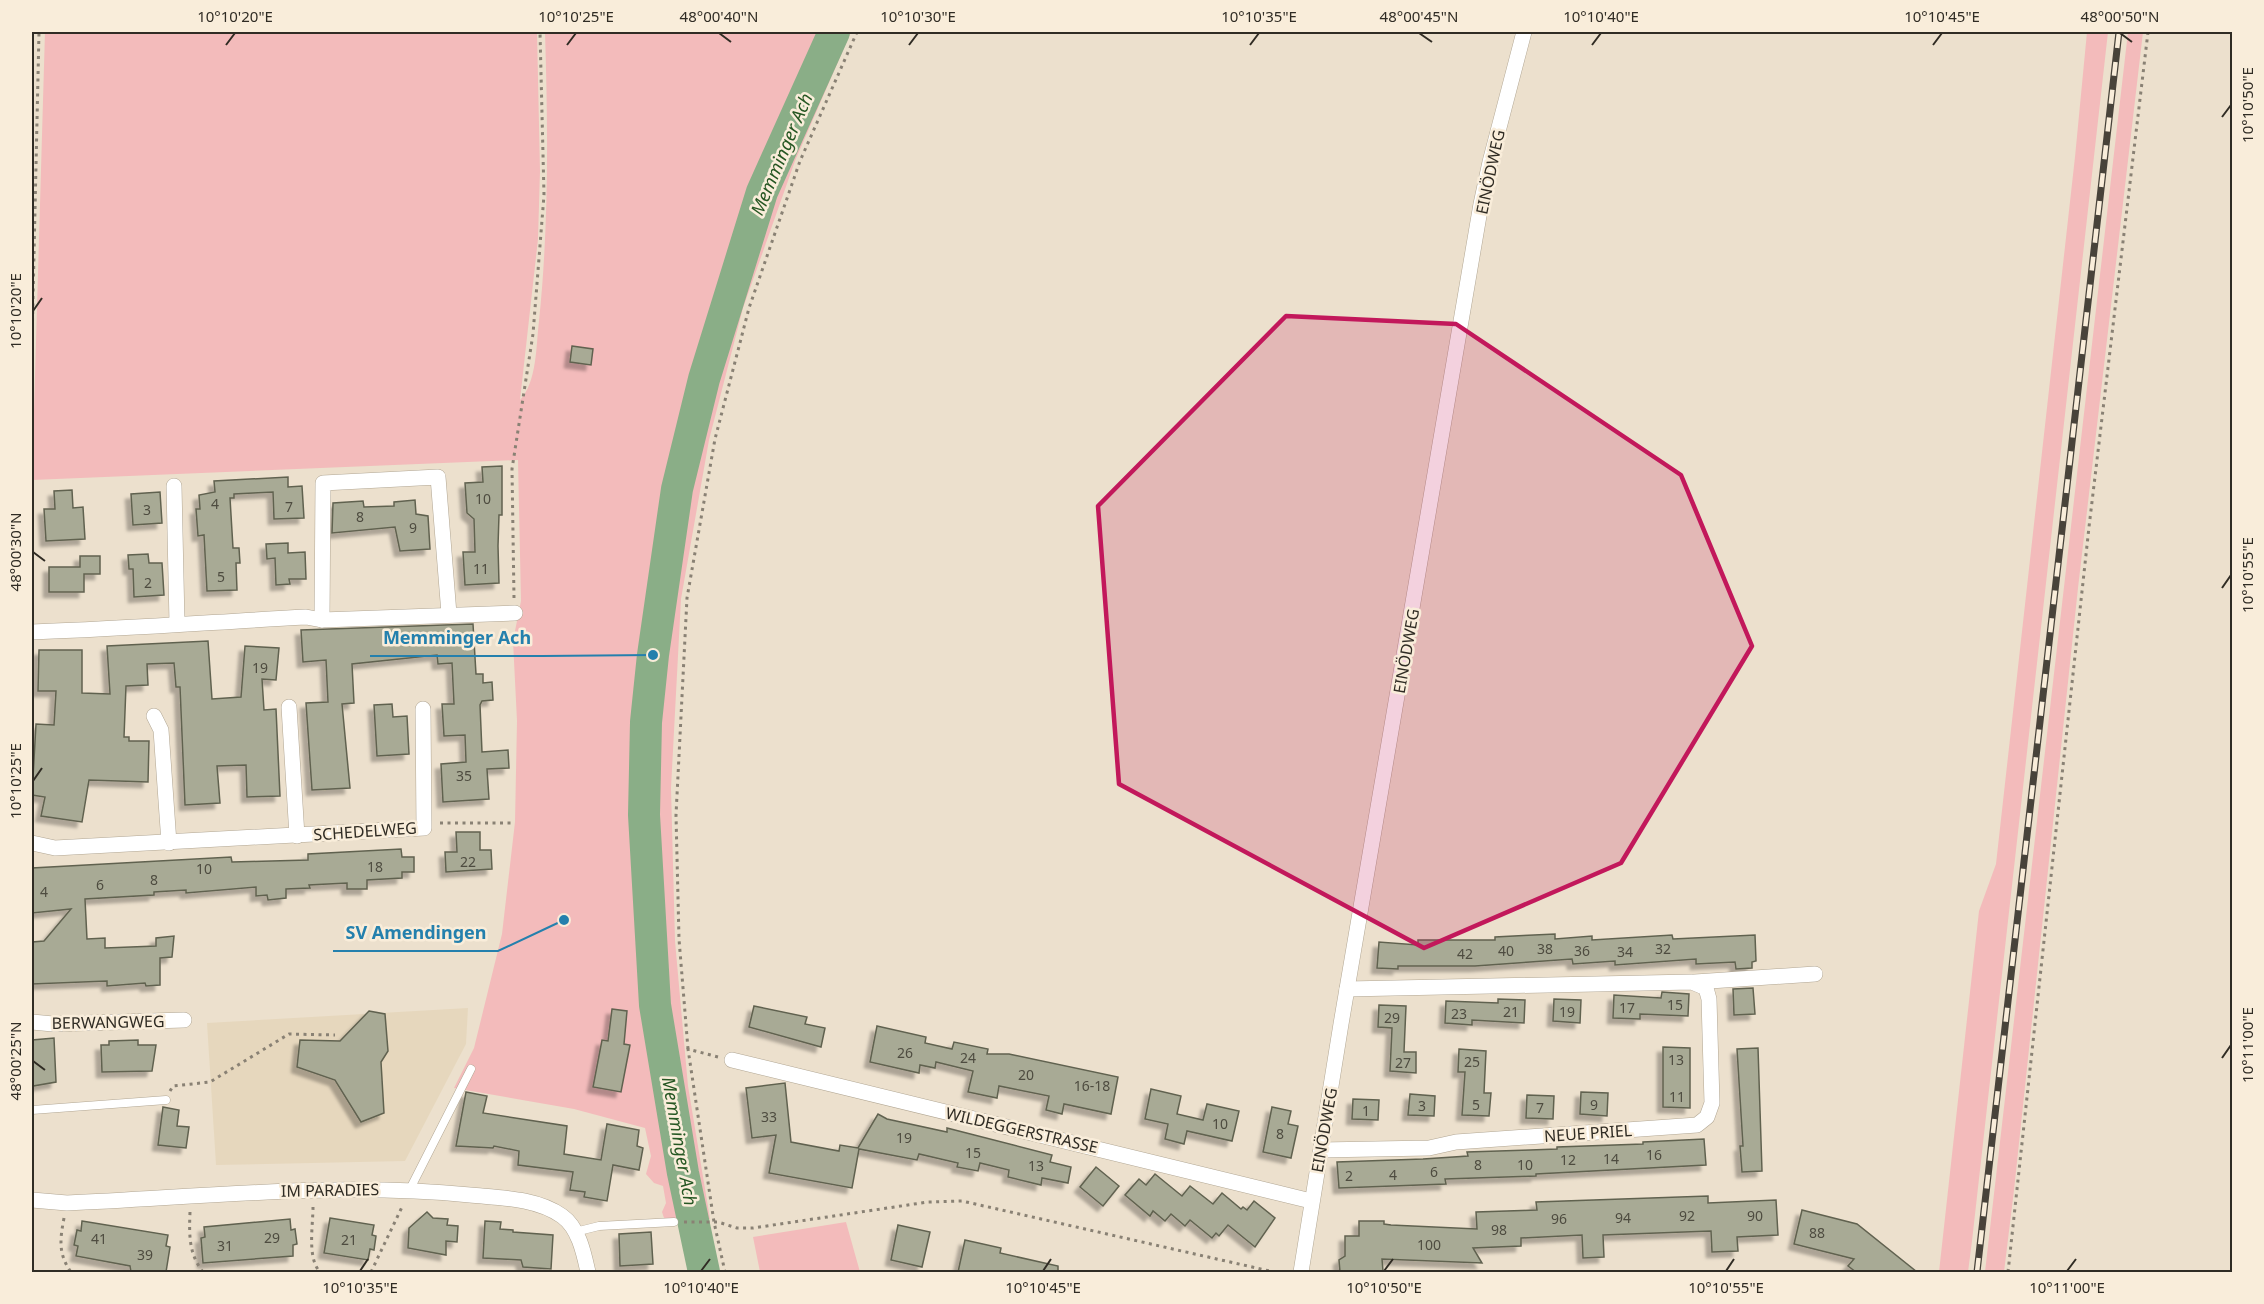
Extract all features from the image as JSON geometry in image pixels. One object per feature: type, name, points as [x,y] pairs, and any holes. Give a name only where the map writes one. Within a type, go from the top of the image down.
[{"type":"street","name":"EINÖDWEG","points":[[1301,1272],[1311,1201],[1482,204],[1490,162],[1524,32]]},
{"type":"street","points":[[322,620],[323,483],[438,477],[449,614]]},
{"type":"street","points":[[174,486],[177,623]]},
{"type":"street","points":[[32,632],[141,629],[177,623],[306,617],[322,620],[515,613]]},
{"type":"street","name":"SCHEDELWEG","points":[[289,707],[297,836]]},
{"type":"street","name":"SCHEDELWEG","points":[[32,843],[55,848],[424,828],[423,709]]},
{"type":"street","points":[[154,716],[161,730],[169,843]]},
{"type":"street","points":[[1347,989],[1692,982],[1815,975]]},
{"type":"street","name":"NEUE PRIEL","points":[[1321,1150],[1429,1148],[1456,1143],[1697,1125],[1707,1117],[1712,1103],[1710,999],[1706,988],[1692,982]]},
{"type":"street","name":"BERWANGWEG","points":[[32,1022],[52,1024],[184,1020]]},
{"type":"street","name":"WILDEGGERSTRASSE","points":[[732,1060],[872,1096],[1018,1128],[1311,1201]]},
{"type":"street","name":"IM PARADIES","points":[[32,1200],[67,1203],[190,1198],[314,1188],[410,1189],[533,1204],[551,1209],[565,1218],[575,1232],[588,1272]]},
{"type":"lane","points":[[410,1189],[471,1069]]},
{"type":"lane","points":[[32,1110],[166,1100]]},
{"type":"lane","points":[[575,1232],[599,1226],[674,1222]]},
{"type":"path","points":[[32,344],[39,32]]},
{"type":"path","points":[[515,613],[512,469],[534,322],[544,195],[540,32]]},
{"type":"path","points":[[725,1272],[714,1222],[688,1049],[679,939],[676,814],[687,598],[715,439],[749,308],[800,162],[857,32]]},
{"type":"path","points":[[2008,1272],[2089,527],[2148,32]]},
{"type":"path","points":[[424,828],[436,823],[512,823]]},
{"type":"path","points":[[166,1100],[173,1086],[210,1082],[288,1034],[335,1035]]},
{"type":"path","points":[[688,1049],[732,1060]]},
{"type":"path","points":[[314,1188],[312,1238],[315,1267],[320,1272]]},
{"type":"path","points":[[371,1272],[410,1189]]},
{"type":"path","points":[[190,1198],[191,1249],[193,1259],[203,1272]]},
{"type":"path","points":[[674,1222],[714,1222],[753,1228],[928,1202],[962,1202],[1274,1272]]},
{"type":"path","points":[[67,1203],[60,1239],[62,1260],[71,1272]]},
{"type":"highlighted area","points":[[1286,316],[1456,324],[1681,475],[1752,646],[1621,863],[1424,948],[1119,784],[1098,506]]},
{"type":"shaded area","points":[[45,32],[537,32],[540,171],[538,239],[520,400],[530,384],[535,363],[545,249],[547,104],[545,32],[851,32],[795,161],[743,308],[709,440],[681,599],[671,788],[675,941],[688,1086],[710,1219],[664,1218],[662,1212],[666,1203],[663,1186],[654,1183],[646,1174],[651,1156],[645,1128],[574,1109],[454,1088],[474,1048],[502,934],[515,822],[517,721],[513,641],[521,601],[518,460],[32,480]]},
{"type":"shaded area","points":[[2087,32],[2108,32],[1972,1241],[1968,1272],[1939,1272],[1979,911],[1996,864]]},
{"type":"shaded area","points":[[2128,32],[2143,32],[2078,588],[2014,1190],[2004,1272],[1985,1272]]},
{"type":"shaded area","points":[[468,1008],[466,1044],[405,1161],[216,1165],[207,1023]]},
{"type":"shaded area","points":[[846,1222],[860,1272],[760,1272],[753,1237]]},
{"type":"building","points":[[572,346],[593,349],[591,365],[570,362]]},
{"type":"building","points":[[502,466],[502,515],[499,515],[498,546],[499,583],[465,585],[463,552],[475,552],[474,519],[467,513],[465,483],[483,482],[482,467]]},
{"type":"building","points":[[288,477],[288,487],[302,486],[304,518],[274,519],[273,492],[234,494],[234,498],[230,498],[233,548],[239,548],[240,563],[236,563],[237,590],[207,591],[204,535],[198,536],[196,509],[200,509],[199,495],[215,492],[214,481]]},
{"type":"building","points":[[72,490],[73,508],[83,507],[85,539],[46,541],[44,509],[55,509],[54,491]]},
{"type":"building","points":[[160,492],[162,523],[133,525],[131,494]]},
{"type":"building","points":[[415,500],[416,514],[428,516],[430,549],[400,551],[395,527],[332,533],[333,503],[363,501],[364,507],[394,506],[394,502]]},
{"type":"building","points":[[288,543],[288,553],[305,552],[306,579],[289,579],[290,584],[276,585],[275,558],[267,559],[266,544]]},
{"type":"building","points":[[148,554],[149,563],[162,563],[164,595],[134,597],[133,569],[129,569],[128,555]]},
{"type":"building","points":[[80,556],[100,556],[100,574],[84,574],[84,592],[49,592],[49,567],[80,567]]},
{"type":"building","points":[[473,624],[476,674],[483,674],[483,683],[492,682],[493,700],[482,701],[480,705],[482,752],[508,750],[509,768],[487,769],[489,799],[443,802],[441,764],[466,762],[465,735],[444,736],[442,704],[454,704],[452,663],[438,664],[437,655],[352,664],[354,703],[342,704],[350,788],[312,790],[306,703],[328,702],[326,660],[303,662],[301,630]]},
{"type":"building","points":[[208,641],[212,699],[241,697],[245,646],[279,648],[276,680],[262,679],[264,710],[276,709],[280,796],[247,797],[246,765],[217,766],[220,803],[185,805],[180,687],[176,687],[174,663],[147,664],[148,685],[126,686],[124,737],[129,737],[129,741],[149,741],[148,782],[89,780],[82,822],[41,816],[45,797],[32,795],[36,724],[54,725],[56,691],[38,691],[39,650],[82,650],[82,693],[110,694],[107,646]]},
{"type":"building","points":[[392,704],[393,717],[407,716],[409,754],[377,756],[374,705]]},
{"type":"building","points":[[456,832],[480,832],[480,850],[491,850],[492,869],[446,872],[445,852],[457,852]]},
{"type":"building","points":[[401,849],[402,857],[414,857],[414,872],[402,872],[402,878],[367,880],[367,889],[347,889],[347,883],[309,885],[310,888],[286,889],[286,898],[268,900],[267,895],[256,896],[256,887],[186,893],[186,890],[154,892],[154,895],[85,899],[87,939],[105,938],[105,948],[156,946],[156,938],[174,936],[172,957],[160,958],[160,985],[146,986],[145,983],[107,986],[107,981],[32,984],[32,942],[44,941],[71,909],[32,913],[32,868],[231,857],[232,862],[308,860],[308,854]]},
{"type":"building","points":[[1555,934],[1555,939],[1592,936],[1592,940],[1672,935],[1673,939],[1755,935],[1756,961],[1752,962],[1752,968],[1736,969],[1735,962],[1696,964],[1696,959],[1615,965],[1615,961],[1573,964],[1572,959],[1475,966],[1377,968],[1379,942],[1418,945],[1418,940],[1495,940],[1495,937]]},
{"type":"building","points":[[1753,988],[1755,1014],[1734,1015],[1733,989]]},
{"type":"building","points":[[1662,992],[1689,994],[1688,1016],[1640,1014],[1640,1019],[1613,1018],[1614,995],[1661,998]]},
{"type":"building","points":[[1498,999],[1525,1000],[1524,1023],[1472,1020],[1472,1025],[1445,1023],[1446,1001],[1498,1003]]},
{"type":"building","points":[[1554,999],[1581,1000],[1580,1023],[1553,1021]]},
{"type":"building","points":[[1379,1005],[1406,1006],[1404,1052],[1416,1052],[1416,1073],[1390,1071],[1392,1028],[1378,1027]]},
{"type":"building","points":[[754,1006],[807,1017],[805,1024],[825,1028],[821,1047],[749,1027]]},
{"type":"building","points":[[612,1009],[627,1011],[624,1044],[630,1045],[621,1092],[593,1087],[602,1040],[608,1041]]},
{"type":"building","points":[[369,1011],[385,1014],[388,1051],[381,1062],[384,1113],[361,1122],[335,1080],[297,1067],[300,1040],[340,1041]]},
{"type":"building","points":[[877,1026],[926,1037],[925,1043],[952,1049],[954,1042],[988,1049],[987,1054],[1009,1054],[1118,1077],[1111,1114],[1064,1104],[1062,1114],[1046,1110],[1049,1096],[999,1086],[997,1098],[968,1092],[973,1071],[936,1062],[935,1068],[920,1065],[919,1073],[870,1062]]},
{"type":"building","points":[[54,1038],[56,1082],[33,1086],[32,1040]]},
{"type":"building","points":[[138,1040],[138,1045],[156,1045],[152,1071],[102,1072],[101,1045],[109,1045],[109,1041]]},
{"type":"building","points":[[1663,1047],[1690,1048],[1690,1108],[1663,1107]]},
{"type":"building","points":[[1758,1048],[1762,1171],[1742,1172],[1740,1146],[1743,1146],[1737,1049]]},
{"type":"building","points":[[1459,1049],[1486,1051],[1484,1093],[1491,1093],[1489,1116],[1462,1115],[1465,1072],[1458,1072]]},
{"type":"building","points":[[785,1083],[791,1142],[839,1151],[840,1145],[858,1148],[878,1114],[887,1119],[947,1132],[947,1128],[1052,1155],[1050,1162],[1071,1167],[1068,1183],[1042,1178],[1041,1185],[1008,1177],[1009,1170],[980,1163],[978,1171],[957,1167],[958,1163],[919,1154],[917,1160],[859,1149],[852,1188],[769,1173],[776,1135],[752,1138],[746,1088]]},
{"type":"building","points":[[1151,1089],[1181,1096],[1177,1114],[1203,1120],[1207,1104],[1239,1111],[1232,1141],[1187,1131],[1184,1144],[1165,1139],[1168,1124],[1145,1119]]},
{"type":"building","points":[[466,1092],[487,1096],[483,1113],[567,1126],[564,1154],[601,1160],[607,1124],[639,1130],[637,1146],[643,1148],[639,1170],[613,1165],[607,1201],[584,1197],[585,1192],[570,1190],[573,1172],[518,1165],[519,1151],[494,1146],[493,1148],[456,1146]]},
{"type":"building","points":[[1581,1092],[1608,1093],[1607,1116],[1580,1114]]},
{"type":"building","points":[[1410,1094],[1435,1096],[1434,1116],[1408,1115]]},
{"type":"building","points":[[1527,1095],[1554,1096],[1553,1119],[1526,1118]]},
{"type":"building","points":[[1353,1099],[1379,1100],[1378,1120],[1352,1119]]},
{"type":"building","points":[[163,1107],[179,1110],[177,1126],[189,1127],[186,1148],[158,1145]]},
{"type":"building","points":[[1272,1107],[1291,1111],[1288,1124],[1298,1126],[1291,1158],[1263,1152]]},
{"type":"building","points":[[1704,1139],[1706,1165],[1536,1174],[1536,1176],[1445,1179],[1446,1184],[1339,1188],[1337,1162],[1423,1159],[1468,1156],[1467,1152],[1557,1149],[1557,1147]]},
{"type":"building","points":[[1096,1167],[1119,1186],[1103,1206],[1080,1187]]},
{"type":"building","points":[[1155,1174],[1182,1196],[1190,1186],[1213,1204],[1222,1193],[1241,1209],[1243,1207],[1247,1210],[1254,1201],[1275,1218],[1255,1247],[1228,1225],[1219,1236],[1216,1233],[1212,1238],[1190,1220],[1185,1226],[1171,1214],[1165,1221],[1153,1211],[1150,1216],[1125,1195],[1139,1179],[1146,1185]]},
{"type":"building","points":[[1708,1196],[1708,1203],[1776,1200],[1778,1235],[1737,1237],[1738,1251],[1712,1252],[1711,1231],[1603,1235],[1604,1257],[1583,1258],[1582,1235],[1521,1238],[1521,1246],[1473,1248],[1482,1263],[1382,1259],[1383,1271],[1340,1272],[1339,1260],[1345,1256],[1345,1236],[1359,1236],[1359,1221],[1384,1221],[1384,1224],[1391,1225],[1477,1229],[1476,1212],[1537,1210],[1536,1202]]},
{"type":"building","points":[[1802,1210],[1857,1224],[1917,1272],[1856,1272],[1848,1266],[1854,1259],[1794,1244]]},
{"type":"building","points":[[427,1212],[433,1218],[448,1219],[447,1225],[458,1226],[457,1242],[446,1241],[446,1255],[408,1248],[409,1228]]},
{"type":"building","points":[[330,1218],[374,1225],[372,1235],[376,1236],[374,1250],[370,1249],[368,1260],[324,1253]]},
{"type":"building","points":[[290,1219],[291,1230],[295,1229],[297,1244],[293,1245],[293,1256],[203,1263],[201,1238],[205,1237],[204,1227]]},
{"type":"building","points":[[82,1221],[168,1235],[166,1246],[170,1247],[166,1272],[131,1272],[130,1266],[76,1256],[78,1246],[74,1245],[77,1230],[81,1231]]},
{"type":"building","points":[[485,1221],[501,1222],[500,1229],[513,1230],[513,1232],[553,1235],[551,1269],[523,1267],[521,1260],[483,1258]]},
{"type":"building","points":[[898,1225],[930,1232],[922,1267],[891,1260]]},
{"type":"building","points":[[651,1232],[653,1264],[620,1266],[619,1234]]},
{"type":"building","points":[[965,1240],[1001,1248],[1000,1253],[1058,1266],[1058,1272],[958,1272]]},
{"type":"waterway","name":"Memminger Ach","points":[[704,1272],[683,1173],[655,1005],[644,815],[646,722],[653,655],[677,489],[704,379],[762,192],[834,32]]},
{"type":"railway","points":[[1977,1272],[2119,32]]},
{"type":"place","name":"Memminger Ach","points":[[653,655]]},
{"type":"place","name":"SV Amendingen","points":[[564,920]]}]
